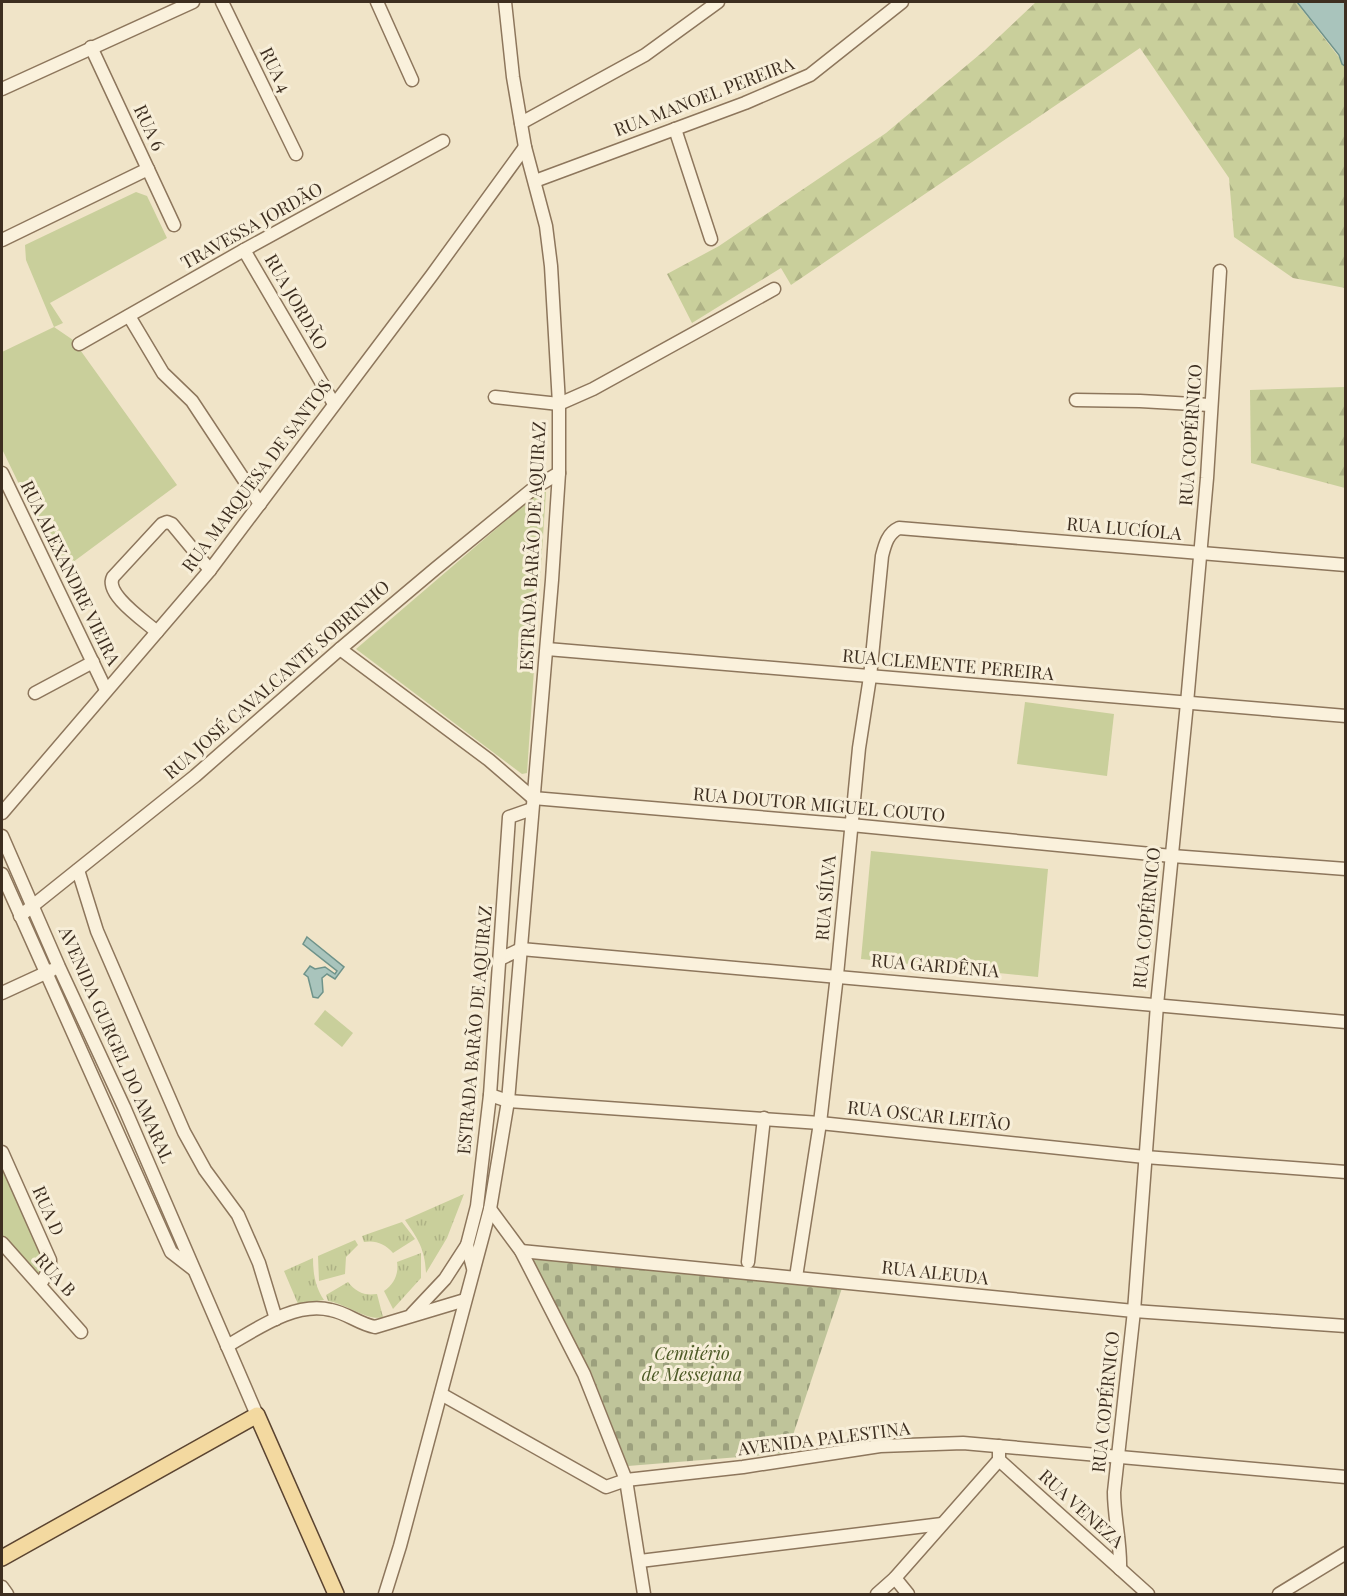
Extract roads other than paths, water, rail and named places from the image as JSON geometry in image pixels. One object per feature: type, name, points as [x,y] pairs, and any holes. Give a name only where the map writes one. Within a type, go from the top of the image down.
[{"type":"main road","points":[[2,1558],[257,1415]]},
{"type":"main road","name":"AVENIDA GURGEL DO AMARAL","points":[[257,1415],[336,1594]]},
{"type":"street","points":[[2,88],[193,2]]},
{"type":"street","name":"RUA 4","points":[[222,2],[296,154]]},
{"type":"street","points":[[377,2],[412,80]]},
{"type":"street","name":"ESTRADA BARÃO DE AQUIRAZ","points":[[385,1594],[400,1546],[490,1209],[508,1101],[547,649],[559,473],[559,404],[551,266],[546,226],[525,147],[504,2]]},
{"type":"street","points":[[521,123],[645,55],[718,2]]},
{"type":"street","name":"RUA MANOEL PEREIRA","points":[[535,181],[745,103],[810,75],[902,2]]},
{"type":"street","name":"RUA 6","points":[[91,47],[174,225]]},
{"type":"street","points":[[675,129],[711,239]]},
{"type":"street","name":"TRAVESSA JORDÃO","points":[[79,344],[443,141]]},
{"type":"street","name":"RUA MARQUESA DE SANTOS","points":[[2,813],[210,570],[432,275],[525,147]]},
{"type":"street","points":[[2,240],[148,169]]},
{"type":"street","name":"RUA JORDÃO","points":[[244,250],[334,404]]},
{"type":"street","name":"RUA COPÉRNICO","points":[[1120,1569],[1121,1555],[1114,1512],[1114,1492],[1134,1311],[1157,1005],[1207,478],[1220,271]]},
{"type":"street","points":[[495,398],[559,404],[593,389],[774,288]]},
{"type":"street","points":[[129,316],[163,373],[192,401],[260,504]]},
{"type":"street","points":[[1076,400],[1210,405]]},
{"type":"street","name":"RUA ALEXANDRE VIEIRA","points":[[2,473],[106,690]]},
{"type":"street","name":"RUA JOSÉ CAVALCANTE SOBRINHO","points":[[20,916],[195,776],[340,649],[534,488],[559,473]]},
{"type":"street","points":[[157,632],[116,595],[111,582],[162,524],[167,522],[172,524],[210,570]]},
{"type":"street","name":"RUA LUCÍOLA","points":[[899,528],[1346,566]]},
{"type":"street","name":"RUA SÍLVA","points":[[796,1277],[820,1123],[859,748],[870,677],[882,556],[887,539],[892,531],[899,528]]},
{"type":"street","points":[[340,649],[489,760],[533,804]]},
{"type":"street","name":"RUA CLEMENTE PEREIRA","points":[[547,649],[1346,716]]},
{"type":"street","points":[[35,693],[93,662]]},
{"type":"street","name":"ESTRADA BARÃO DE AQUIRAZ","points":[[473,1268],[467,1245],[477,1206],[490,1095],[509,817],[533,804]]},
{"type":"street","name":"RUA DOUTOR MIGUEL COUTO","points":[[533,804],[851,825],[1172,856],[1346,869]]},
{"type":"street","name":"AVENIDA GURGEL DO AMARAL","points":[[2,836],[59,967],[124,1107],[257,1415]]},
{"type":"street","points":[[78,870],[97,931],[184,1132],[205,1170],[238,1215],[259,1263],[276,1319]]},
{"type":"street","name":"AVENIDA GURGEL DO AMARAL","points":[[2,874],[171,1252],[194,1270]]},
{"type":"street","points":[[500,959],[520,949]]},
{"type":"street","name":"RUA GARDÊNIA","points":[[520,949],[837,975],[1346,1022]]},
{"type":"street","points":[[2,993],[59,967]]},
{"type":"street","points":[[495,1022],[516,1008]]},
{"type":"street","name":"RUA OSCAR LEITÃO","points":[[490,1095],[508,1101],[764,1118],[1145,1157],[1346,1172]]},
{"type":"street","points":[[748,1263],[764,1118]]},
{"type":"street","name":"RUA D","points":[[2,1152],[51,1260],[50,1268],[40,1284]]},
{"type":"street","points":[[481,1172],[494,1185]]},
{"type":"street","points":[[490,1209],[521,1251],[584,1374],[626,1480],[644,1594]]},
{"type":"street","name":"RUA B","points":[[2,1243],[81,1332]]},
{"type":"street","points":[[411,1314],[445,1279],[467,1245]]},
{"type":"street","name":"RUA ALEUDA","points":[[521,1251],[1134,1311],[1346,1326]]},
{"type":"street","points":[[227,1346],[276,1319],[298,1312],[321,1308],[333,1310],[375,1327],[411,1314],[465,1300]]},
{"type":"street","name":"AVENIDA PALESTINA","points":[[441,1394],[606,1487],[626,1480],[743,1467],[880,1446],[963,1443],[1346,1477]]},
{"type":"street","points":[[877,1594],[895,1578],[999,1460],[999,1446]]},
{"type":"street","name":"RUA VENEZA","points":[[999,1460],[1148,1594]]},
{"type":"street","points":[[640,1561],[942,1524]]},
{"type":"street","points":[[1280,1594],[1346,1553]]},
{"type":"street","points":[[895,1578],[908,1594]]},
{"type":"street","points":[[2,1587],[6,1594]]},
{"type":"water","points":[[1297,2],[1345,2],[1345,66],[1339,55]]},
{"type":"water","points":[[307,937],[344,967],[335,979],[327,974],[322,978],[323,992],[318,998],[313,997],[308,977],[304,974],[310,966],[315,969],[325,967],[335,974],[337,971],[303,944]]},
{"type":"park label","name":"Cemitério de Messejana","points":[[692,1364]]}]
